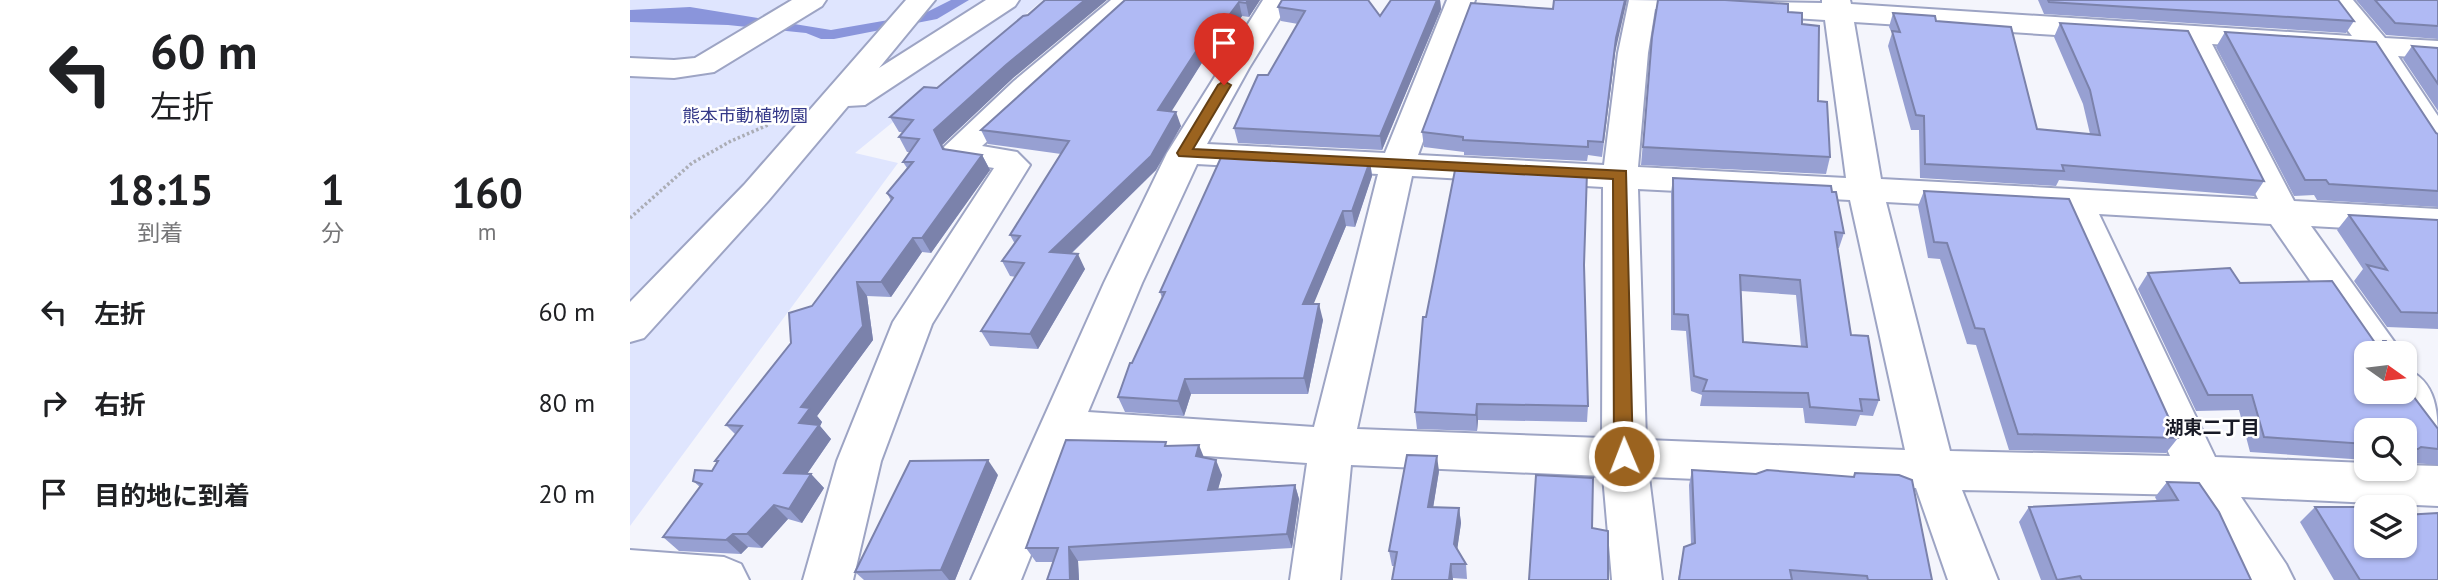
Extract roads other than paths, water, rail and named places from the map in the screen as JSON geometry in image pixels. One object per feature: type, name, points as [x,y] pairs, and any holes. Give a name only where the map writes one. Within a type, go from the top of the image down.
[{"type":"street","points":[[630,327],[821,119],[920,0]]},
{"type":"street","points":[[821,119],[1005,0]]},
{"type":"street","points":[[819,578],[859,461],[913,322],[1013,165],[1005,159],[963,154],[961,147],[1128,0]]},
{"type":"street","points":[[996,580],[1134,254],[1184,153],[1277,0]]},
{"type":"street","points":[[1314,580],[1331,446],[1398,163],[1461,0]]},
{"type":"street","points":[[1637,580],[1624,456],[1620,174],[1633,53],[1645,0],[1837,6],[2119,30],[2438,50]]},
{"type":"street","points":[[2105,0],[2119,30]]},
{"type":"street","points":[[2338,0],[2376,46],[2438,140]]},
{"type":"street","points":[[1837,6],[1865,190],[1932,470],[1973,580]]},
{"type":"street","points":[[630,67],[674,69],[703,66],[801,7]]},
{"type":"street","points":[[2192,34],[2282,213],[2374,341]]},
{"type":"street","points":[[1184,153],[1620,174],[2438,221]]},
{"type":"street","points":[[2076,202],[2201,476],[2269,580]]},
{"type":"street","points":[[2417,402],[2438,430]]},
{"type":"street","points":[[1062,428],[1331,446],[1932,470],[2438,485]]},
{"type":"street","points":[[630,572],[724,580]]},
{"type":"water","points":[[951,0],[969,0],[937,19],[834,39],[821,39],[806,33],[728,25],[630,22],[630,10],[690,7],[831,30],[923,14]]},
{"type":"district","name":"湖東二丁目","points":[[2212,427]]},
{"type":"park label","name":"熊本市動植物園","points":[[745,116]]}]
